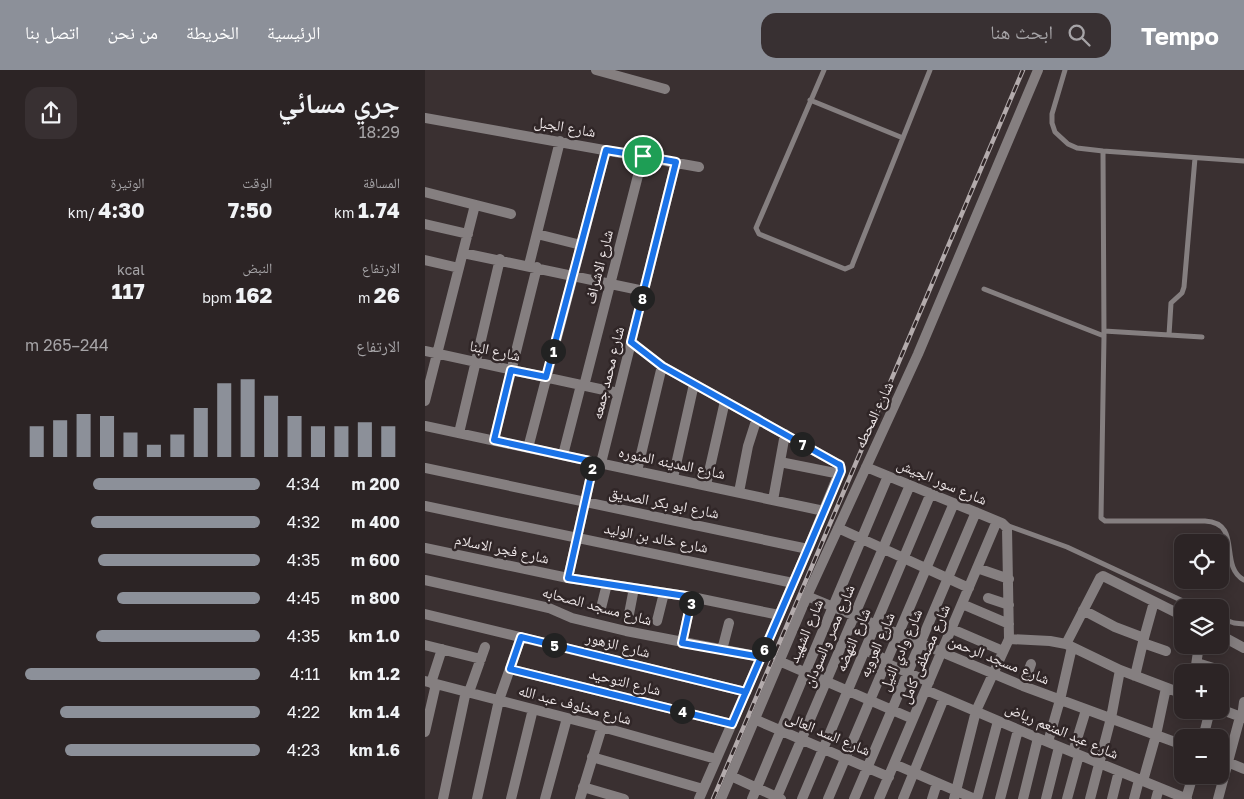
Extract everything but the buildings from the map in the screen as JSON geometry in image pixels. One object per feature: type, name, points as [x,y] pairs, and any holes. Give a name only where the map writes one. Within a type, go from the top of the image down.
[{"type":"street","points":[[596,70],[665,89]]},
{"type":"street","name":"شارع المحطه","points":[[721,799],[807,596],[918,354],[1038,70]]},
{"type":"street","name":"شارع الجبل","points":[[425,118],[699,166]]},
{"type":"street","points":[[494,440],[533,266],[537,234],[560,142]]},
{"type":"street","points":[[528,448],[606,150]]},
{"type":"street","name":"شارع الاشراف","points":[[563,455],[643,156]]},
{"type":"street","name":"شارع محمد جمعه","points":[[568,578],[585,502],[618,393],[676,162]]},
{"type":"street","points":[[425,192],[511,214]]},
{"type":"street","points":[[425,401],[475,205]]},
{"type":"street","points":[[425,224],[468,234]]},
{"type":"street","points":[[537,234],[581,245]]},
{"type":"street","points":[[463,253],[500,259],[643,291]]},
{"type":"street","points":[[459,433],[500,259]]},
{"type":"street","points":[[425,260],[459,268]]},
{"type":"street","points":[[592,757],[701,794],[840,474],[840,465],[662,366],[631,342]]},
{"type":"street","name":"شارع البنا","points":[[425,351],[618,393]]},
{"type":"street","points":[[637,471],[662,366]]},
{"type":"street","points":[[673,478],[694,384]]},
{"type":"street","points":[[706,485],[725,401]]},
{"type":"street","points":[[739,492],[748,446],[757,418]]},
{"type":"street","name":"شارع المدينه المنوره","points":[[425,426],[825,510]]},
{"type":"street","points":[[773,500],[785,434]]},
{"type":"street","points":[[780,462],[840,474]]},
{"type":"street","name":"شارع سور الجيش","points":[[866,467],[1001,523]]},
{"type":"street","name":"شارع ابو بكر الصديق","points":[[425,468],[808,549]]},
{"type":"street","name":"شارع الشهيد","points":[[752,799],[888,476]]},
{"type":"street","name":"شارع مصر والسودان","points":[[778,798],[801,739],[910,485]]},
{"type":"street","name":"شارع النهضه","points":[[802,799],[931,494]]},
{"type":"street","name":"شارع العروبه","points":[[828,799],[954,503]]},
{"type":"street","name":"شارع خالد بن الوليد","points":[[425,506],[793,583]]},
{"type":"street","name":"شارع وادي النيل","points":[[853,799],[976,512]]},
{"type":"street","points":[[955,795],[976,711],[1009,639],[1007,528],[1001,523]]},
{"type":"street","name":"شارع مصطفى كامل","points":[[879,799],[977,568],[1001,523]]},
{"type":"street","points":[[838,528],[969,588]]},
{"type":"street","name":"شارع فجر الاسلام","points":[[425,548],[568,578],[692,597],[779,615]]},
{"type":"street","points":[[977,568],[1009,579]]},
{"type":"street","points":[[1048,742],[1060,700],[1069,645],[1083,610],[1100,578],[1104,576],[1174,612]]},
{"type":"street","name":"شارع مسجد الصحابه","points":[[425,580],[549,608],[572,618],[682,643],[761,657]]},
{"type":"street","points":[[601,608],[607,584]]},
{"type":"street","points":[[629,614],[634,588]]},
{"type":"street","points":[[657,621],[664,593]]},
{"type":"street","name":"شارع مسجد الرحمن","points":[[807,596],[1023,686],[1174,742]]},
{"type":"street","points":[[682,643],[692,597]]},
{"type":"street","points":[[987,598],[1009,605]]},
{"type":"street","points":[[1135,676],[1155,602]]},
{"type":"street","points":[[962,604],[1009,624]]},
{"type":"street","points":[[1083,610],[1166,651]]},
{"type":"street","name":"شارع الزهور","points":[[425,614],[746,692]]},
{"type":"street","points":[[722,650],[729,623]]},
{"type":"street","points":[[952,629],[1003,651]]},
{"type":"street","points":[[477,799],[499,700],[521,637]]},
{"type":"street","points":[[1009,639],[1050,641],[1069,645],[1120,670],[1174,691]]},
{"type":"street","points":[[1229,640],[1244,648]]},
{"type":"street","points":[[425,645],[481,658]]},
{"type":"street","points":[[443,799],[467,692],[485,647]]},
{"type":"street","points":[[425,732],[431,683],[442,649]]},
{"type":"street","name":"شارع عبد المنعم رياض","points":[[865,650],[908,672],[944,698],[1182,798]]},
{"type":"street","points":[[779,662],[913,719]]},
{"type":"street","points":[[1023,686],[1031,664]]},
{"type":"street","name":"شارع التوحيد","points":[[510,669],[732,724]]},
{"type":"street","points":[[1090,799],[1111,718],[1120,670]]},
{"type":"street","name":"شارع مخلوف عبد الله","points":[[431,683],[602,727],[716,760]]},
{"type":"street","points":[[1134,799],[1156,735],[1166,688]]},
{"type":"street","points":[[903,799],[944,698]]},
{"type":"street","points":[[1229,749],[1242,717],[1244,702]]},
{"type":"street","points":[[511,799],[533,709]]},
{"type":"street","points":[[1067,799],[1086,710]]},
{"type":"street","points":[[1229,712],[1242,717]]},
{"type":"street","points":[[545,799],[567,718]]},
{"type":"street","name":"شارع السد العالى","points":[[754,719],[889,776]]},
{"type":"street","points":[[894,764],[937,783],[955,795],[976,799],[998,721]]},
{"type":"street","points":[[580,799],[602,727]]},
{"type":"street","points":[[1001,799],[1018,730]]},
{"type":"street","points":[[1025,798],[1038,738]]},
{"type":"street","points":[[1046,799],[1059,747]]},
{"type":"street","points":[[1229,763],[1244,768]]},
{"type":"street","points":[[1111,799],[1119,771]]},
{"type":"street","points":[[731,776],[778,798]]},
{"type":"street","points":[[932,799],[937,783]]},
{"type":"street","points":[[1182,798],[1189,784]]},
{"type":"street","points":[[1218,799],[1220,784]]},
{"type":"street","points":[[583,787],[624,799]]},
{"type":"street","points":[[1156,799],[1159,788]]},
{"type":"lane","points":[[824,70],[756,228],[759,234],[841,268],[849,269],[852,266],[930,70]]},
{"type":"lane","points":[[1065,70],[1051,114],[1055,132],[1068,144],[1077,148],[1103,151],[1244,161]]},
{"type":"lane","points":[[811,100],[903,138]]},
{"type":"lane","points":[[1103,151],[1104,333],[1101,515],[1103,520],[1205,520],[1220,523],[1225,529],[1235,573],[1244,580]]},
{"type":"lane","points":[[1169,335],[1171,303],[1182,293],[1184,287],[1195,158]]},
{"type":"lane","points":[[984,289],[1104,333],[1202,337]]},
{"type":"lane","points":[[1001,523],[1067,547],[1179,599]]},
{"type":"lane","points":[[1229,621],[1244,624]]},
{"type":"railway","points":[[713,799],[1023,70]]},
{"type":"route","points":[[643,156],[606,150],[546,377],[511,370],[494,440],[594,462],[568,578],[692,597],[682,643],[761,657],[732,724],[510,669],[521,637],[746,692],[841,471],[840,465],[662,366],[631,342],[676,162],[643,156]]}]
